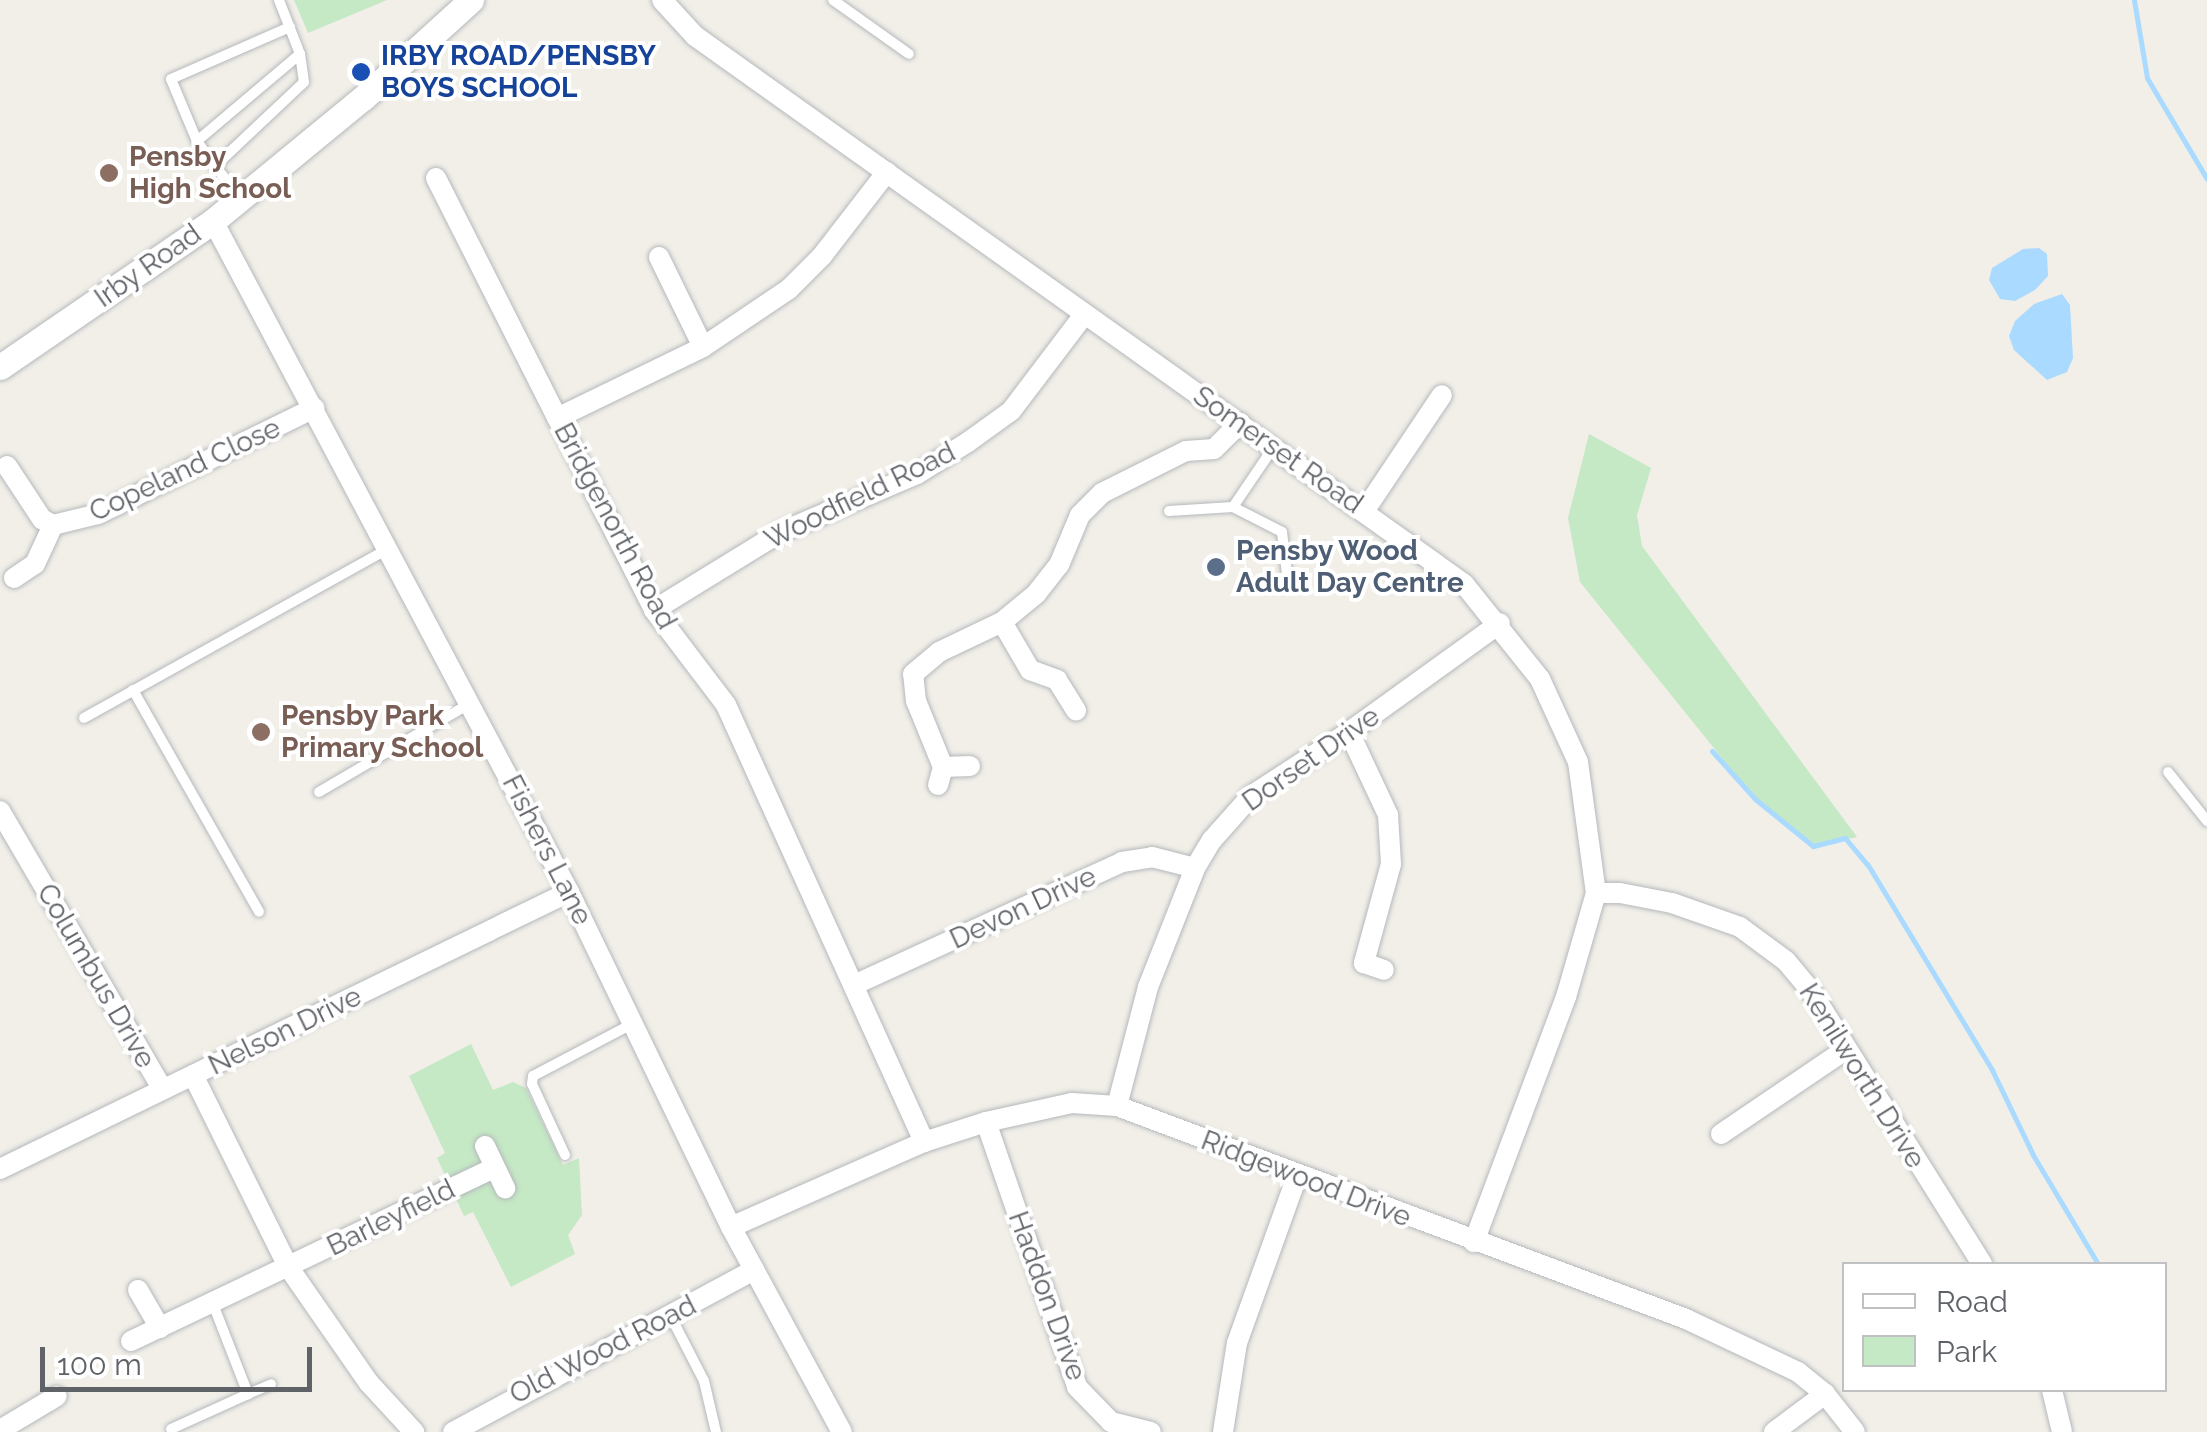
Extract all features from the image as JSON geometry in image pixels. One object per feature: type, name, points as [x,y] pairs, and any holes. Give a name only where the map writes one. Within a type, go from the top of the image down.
[{"type":"street","name":"Irby Road","points":[[0,367],[213,221],[471,0]]},
{"type":"street","name":"Somerset Road","points":[[662,0],[695,36],[1464,584],[1500,623],[1540,679],[1578,762],[1596,893],[1566,996],[1474,1242]]},
{"type":"street","points":[[558,418],[703,347],[788,289],[822,256],[887,172]]},
{"type":"street","name":"Bridgenorth Road","points":[[436,178],[654,610],[726,705],[856,984],[924,1142]]},
{"type":"street","name":"Fishers Lane","points":[[213,221],[569,892],[732,1227],[842,1432]]},
{"type":"street","points":[[658,257],[703,347]]},
{"type":"street","name":"Woodfield Road","points":[[654,610],[779,533],[917,474],[968,442],[1011,411],[1084,315]]},
{"type":"street","points":[[1365,510],[1442,394]]},
{"type":"street","name":"Copeland Close","points":[[7,466],[42,519],[53,525],[98,514],[314,408]]},
{"type":"street","points":[[970,766],[940,776],[916,702],[913,674],[939,652],[1002,622],[1036,594],[1059,565],[1080,515],[1102,493],[1186,451],[1214,449],[1240,423]]},
{"type":"street","name":"Copeland Close","points":[[14,578],[35,564],[53,525]]},
{"type":"street","points":[[1002,622],[1030,670],[1057,680],[1076,710]]},
{"type":"street","name":"Dorset Drive","points":[[1117,1106],[1148,987],[1195,868],[1252,796],[1350,732],[1500,623]]},
{"type":"street","points":[[1350,732],[1388,815],[1391,864],[1364,964],[1384,970]]},
{"type":"street","name":"Columbus Drive","points":[[0,812],[162,1088]]},
{"type":"street","name":"Devon Drive","points":[[856,984],[1122,862],[1152,857],[1195,868]]},
{"type":"street","name":"Nelson Drive","points":[[0,1169],[569,892]]},
{"type":"street","name":"Kenilworth Drive","points":[[1596,893],[1620,893],[1672,904],[1760,938],[1810,988],[1845,1050],[1981,1262]]},
{"type":"street","points":[[1722,1134],[1845,1050]]},
{"type":"street","points":[[193,1075],[288,1268],[369,1383],[414,1432]]},
{"type":"street","name":"Ridgewood Drive","points":[[732,1227],[924,1142],[986,1122],[1072,1103],[1117,1106],[1686,1319],[1766,1354],[1825,1394],[1855,1432]]},
{"type":"street","name":"Haddon Drive","points":[[986,1122],[1078,1387],[1111,1422],[1151,1432]]},
{"type":"street","points":[[485,1146],[505,1188]]},
{"type":"street","name":"Barleyfield","points":[[131,1341],[494,1168]]},
{"type":"street","points":[[1224,1432],[1237,1343],[1296,1176]]},
{"type":"street","name":"Old Wood Road","points":[[453,1432],[754,1270]]},
{"type":"street","points":[[138,1290],[160,1328]]},
{"type":"street","points":[[2052,1392],[2062,1432]]},
{"type":"street","points":[[1774,1432],[1825,1394]]},
{"type":"street","points":[[0,1430],[57,1396]]},
{"type":"lane","points":[[214,166],[304,82],[300,54],[279,0]]},
{"type":"lane","points":[[833,0],[909,54]]},
{"type":"lane","points":[[240,198],[197,141],[170,79],[290,27]]},
{"type":"lane","points":[[197,141],[300,54]]},
{"type":"lane","points":[[1233,507],[1274,447]]},
{"type":"lane","points":[[1169,511],[1233,507],[1282,532],[1288,574]]},
{"type":"lane","points":[[84,718],[388,549]]},
{"type":"lane","points":[[133,690],[258,912]]},
{"type":"lane","points":[[319,792],[470,703]]},
{"type":"lane","points":[[2168,772],[2207,821]]},
{"type":"lane","points":[[565,1155],[532,1084],[533,1076],[635,1022]]},
{"type":"lane","points":[[213,1304],[248,1394]]},
{"type":"lane","points":[[670,1318],[704,1381],[716,1432]]},
{"type":"lane","points":[[171,1429],[271,1384]]},
{"type":"green space","points":[[294,0],[387,0],[308,33]]},
{"type":"green space","points":[[1589,434],[1651,468],[1637,515],[1642,546],[1857,837],[1813,846],[1755,799],[1580,582],[1568,518]]},
{"type":"green space","points":[[471,1044],[493,1090],[513,1082],[526,1088],[563,1165],[579,1158],[582,1215],[568,1235],[575,1254],[511,1287],[473,1212],[464,1216],[437,1158],[445,1153],[409,1076]]},
{"type":"water","points":[[2039,248],[2047,254],[2048,276],[2035,290],[2015,301],[2000,299],[1989,280],[1992,268],[2023,249]]},
{"type":"water","points":[[2062,294],[2070,305],[2073,358],[2067,372],[2047,380],[2014,350],[2009,336],[2015,321],[2034,304]]},
{"type":"waterway","points":[[2134,0],[2147,78],[2207,179]]},
{"type":"waterway","points":[[1712,751],[1755,799],[1813,846],[1845,838],[1868,865],[1992,1070],[2033,1155],[2097,1262]]},
{"type":"place","name":"IRBY ROAD/PENSBY BOYS SCHOOL","points":[[361,72]]},
{"type":"place","name":"Pensby High School","points":[[109,173]]},
{"type":"place","name":"Pensby Wood Adult Day Centre","points":[[1216,567]]},
{"type":"place","name":"Pensby Park Primary School","points":[[261,732]]}]
